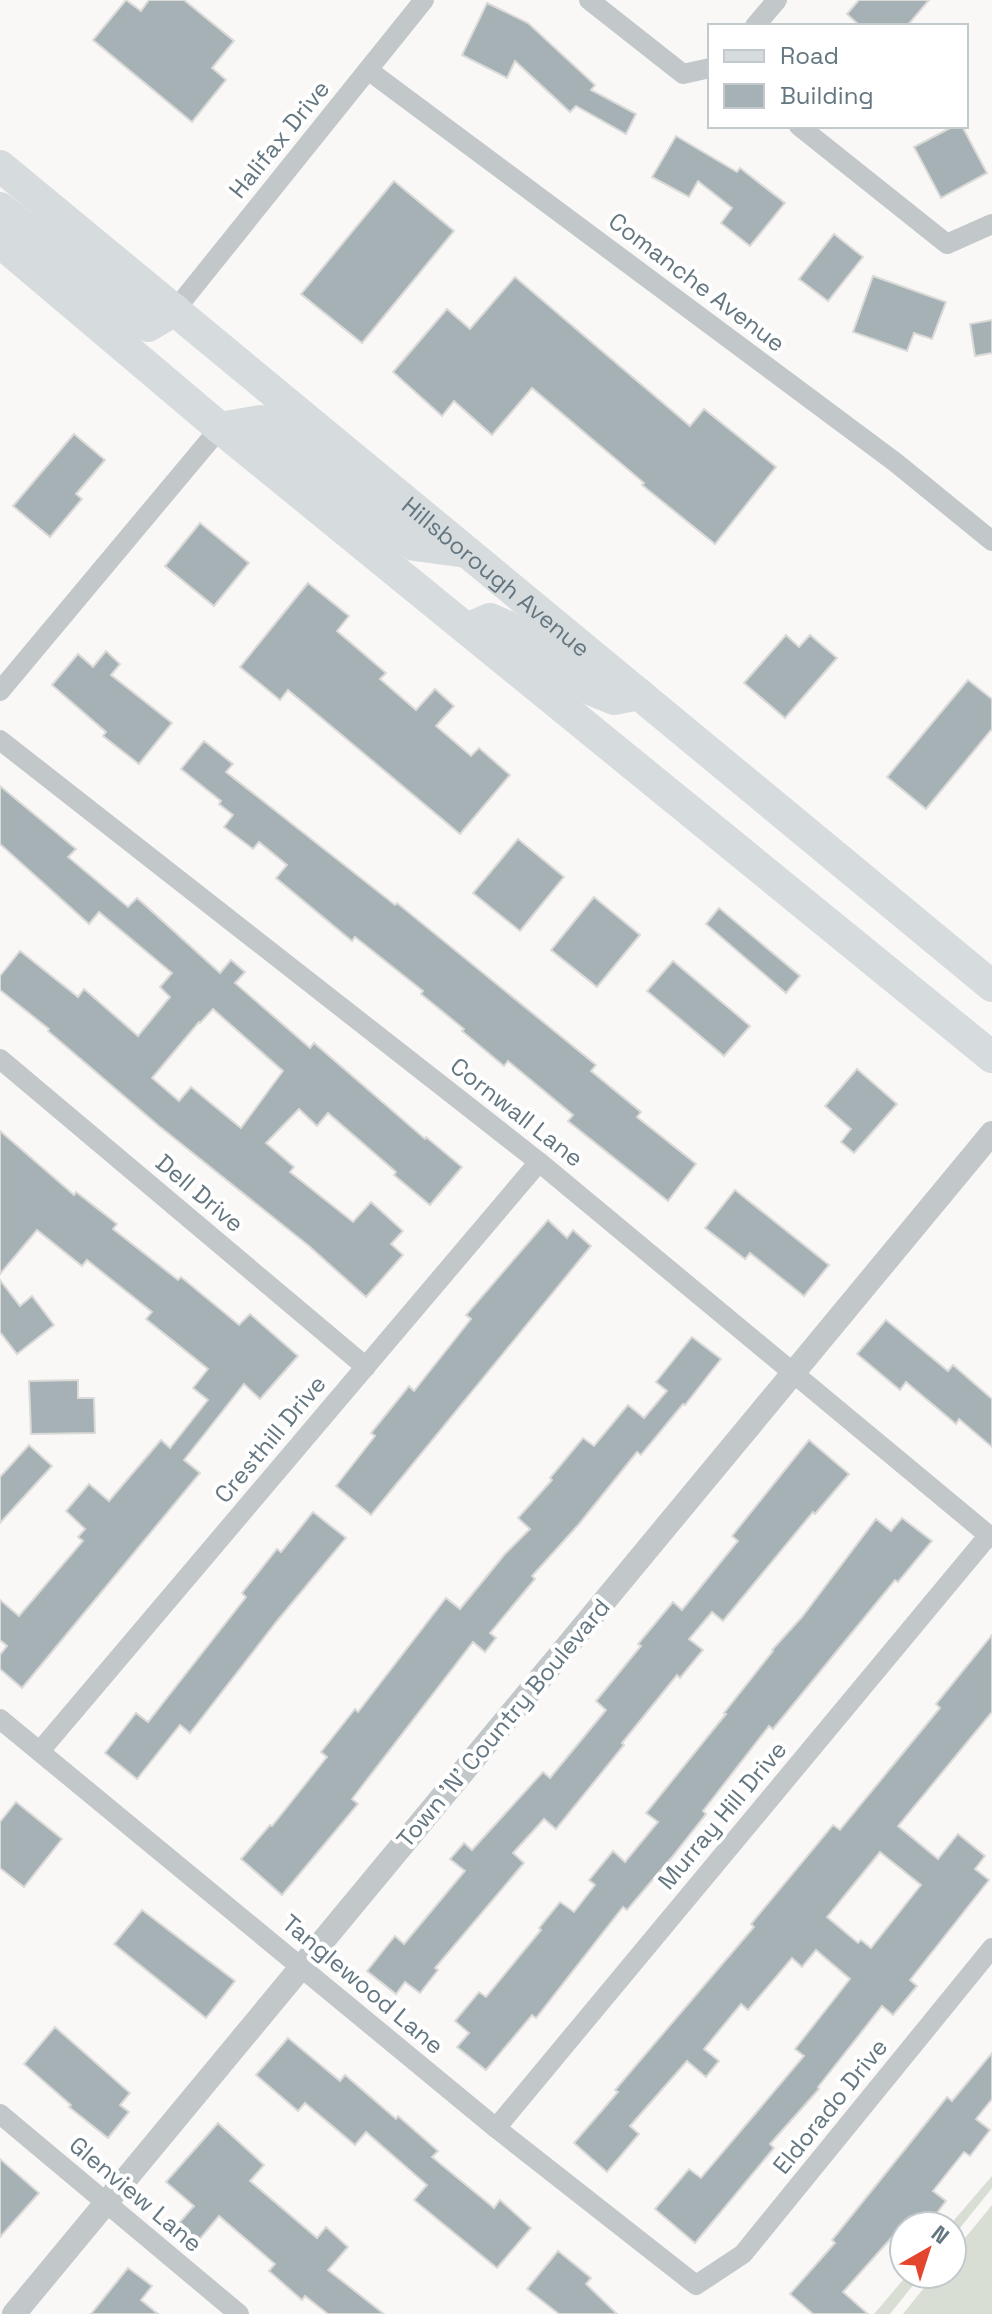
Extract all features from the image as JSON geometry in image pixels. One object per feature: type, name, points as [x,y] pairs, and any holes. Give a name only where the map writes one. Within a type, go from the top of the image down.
[{"type":"main road","name":"Hillsborough Avenue","points":[[0,166],[992,986]]},
{"type":"main road","points":[[0,208],[148,326],[175,310]]},
{"type":"main road","points":[[0,242],[220,428],[992,1057]]},
{"type":"main road","points":[[220,428],[260,421],[414,545],[467,552]]},
{"type":"main road","points":[[467,629],[490,619],[506,626],[592,690],[614,699],[639,694]]},
{"type":"street","name":"Halifax Drive","points":[[175,310],[424,0]]},
{"type":"street","points":[[589,0],[683,74],[708,68]]},
{"type":"street","points":[[757,24],[777,0]]},
{"type":"street","name":"Comanche Avenue","points":[[368,70],[895,462],[992,541]]},
{"type":"street","points":[[802,128],[947,244],[992,224]]},
{"type":"street","points":[[0,691],[220,428]]},
{"type":"street","name":"Cornwall Lane","points":[[0,740],[539,1162],[990,1536]]},
{"type":"street","name":"Dell Drive","points":[[0,1059],[366,1367]]},
{"type":"street","name":"Town 'N' Country Boulevard","points":[[14,2314],[992,1133]]},
{"type":"street","name":"Cresthill Drive","points":[[40,1751],[539,1162]]},
{"type":"street","name":"Murray Hill Drive","points":[[496,2128],[990,1536]]},
{"type":"street","name":"Tanglewood Lane","points":[[0,1719],[496,2128],[696,2285]]},
{"type":"street","name":"Eldorado Drive","points":[[696,2285],[743,2254],[992,1948]]},
{"type":"street","name":"Glenview Lane","points":[[0,2114],[239,2314]]},
{"type":"shaded area","points":[[992,2176],[992,2188],[968,2218],[968,2210],[963,2210]]},
{"type":"shaded area","points":[[992,2205],[992,2314],[903,2314],[922,2290],[968,2290],[968,2234]]},
{"type":"shaded area","points":[[894,2290],[909,2290],[890,2314],[874,2314]]},
{"type":"building","points":[[126,0],[141,11],[149,0],[184,0],[234,41],[212,68],[226,80],[192,122],[93,40]]},
{"type":"building","points":[[859,0],[929,0],[909,24],[858,24],[847,14]]},
{"type":"building","points":[[487,3],[528,23],[595,85],[591,90],[636,114],[626,134],[576,106],[570,112],[515,61],[507,78],[462,55]]},
{"type":"building","points":[[950,128],[963,128],[987,173],[941,198],[914,147]]},
{"type":"building","points":[[676,136],[737,172],[740,168],[785,203],[750,246],[721,223],[732,208],[698,181],[689,197],[652,177]]},
{"type":"building","points":[[394,181],[454,231],[362,343],[301,294]]},
{"type":"building","points":[[834,234],[863,257],[828,301],[799,279]]},
{"type":"building","points":[[873,276],[946,302],[932,339],[914,333],[907,351],[853,332]]},
{"type":"building","points":[[515,277],[690,426],[704,409],[776,467],[715,544],[642,485],[644,483],[532,388],[492,435],[454,401],[442,416],[393,372],[447,309],[470,329]]},
{"type":"building","points":[[992,320],[992,353],[975,356],[970,324]]},
{"type":"building","points":[[74,434],[105,460],[76,494],[82,499],[50,537],[13,506]]},
{"type":"building","points":[[200,523],[249,563],[214,606],[165,566]]},
{"type":"building","points":[[308,583],[349,616],[337,631],[386,673],[380,679],[416,710],[435,689],[454,706],[436,726],[471,756],[479,748],[510,775],[460,834],[288,690],[280,700],[240,667]]},
{"type":"building","points":[[786,635],[799,647],[810,635],[837,658],[785,718],[744,683]]},
{"type":"building","points":[[106,651],[120,664],[111,675],[172,723],[139,764],[103,736],[106,732],[52,685],[78,654],[93,667]]},
{"type":"building","points":[[968,680],[992,699],[992,729],[926,809],[887,777]]},
{"type":"building","points":[[204,741],[233,764],[226,772],[395,905],[397,903],[596,1065],[591,1071],[641,1112],[637,1117],[696,1164],[668,1201],[568,1121],[573,1115],[508,1061],[504,1066],[421,994],[423,991],[355,937],[352,941],[276,878],[287,865],[259,842],[253,849],[224,827],[233,815],[219,804],[221,801],[181,769]]},
{"type":"building","points":[[0,786],[76,849],[68,857],[128,907],[137,898],[220,973],[231,960],[245,972],[235,983],[310,1048],[314,1043],[462,1167],[430,1205],[328,1113],[317,1126],[299,1109],[266,1143],[294,1167],[290,1172],[353,1222],[371,1202],[403,1231],[391,1244],[403,1255],[366,1297],[309,1246],[159,1126],[0,990],[0,976],[20,951],[78,997],[84,989],[138,1036],[170,997],[160,987],[172,973],[99,912],[89,924],[0,844]],"holes":[[[213,1009],[283,1071],[241,1128],[191,1087],[179,1101],[152,1078]]]},
{"type":"building","points":[[518,839],[564,877],[520,931],[473,893]]},
{"type":"building","points":[[594,897],[640,935],[597,987],[551,950]]},
{"type":"building","points":[[719,908],[800,976],[786,993],[706,924]]},
{"type":"building","points":[[673,961],[750,1026],[724,1056],[647,991]]},
{"type":"building","points":[[857,1069],[897,1104],[854,1153],[841,1142],[851,1129],[825,1106]]},
{"type":"building","points":[[0,1131],[74,1195],[76,1192],[117,1224],[113,1229],[178,1280],[181,1277],[239,1325],[250,1314],[298,1356],[260,1399],[244,1384],[184,1460],[200,1473],[22,1688],[0,1669],[0,1655],[7,1646],[0,1640],[0,1600],[19,1616],[83,1541],[78,1537],[85,1529],[66,1511],[89,1484],[109,1501],[161,1440],[170,1448],[208,1400],[193,1388],[208,1369],[146,1319],[152,1312],[87,1260],[82,1266],[37,1230],[0,1274]]},
{"type":"building","points":[[735,1190],[829,1265],[804,1296],[750,1253],[745,1259],[705,1228]]},
{"type":"building","points":[[548,1220],[567,1238],[573,1230],[591,1246],[371,1515],[336,1486],[375,1436],[371,1433],[409,1386],[414,1391],[471,1319],[466,1315]]},
{"type":"building","points":[[0,1280],[20,1306],[32,1296],[54,1325],[17,1354],[0,1332]]},
{"type":"building","points":[[886,1320],[948,1371],[953,1365],[992,1399],[992,1447],[959,1419],[956,1424],[906,1382],[900,1390],[857,1354]]},
{"type":"building","points":[[692,1337],[721,1359],[685,1405],[641,1455],[637,1452],[532,1576],[535,1579],[490,1633],[496,1638],[485,1652],[473,1642],[352,1799],[358,1804],[282,1895],[241,1859],[272,1826],[327,1757],[321,1752],[355,1709],[358,1712],[446,1598],[460,1609],[530,1529],[518,1518],[552,1480],[550,1478],[583,1438],[594,1446],[628,1405],[644,1418],[667,1391],[656,1382]]},
{"type":"building","points":[[78,1380],[78,1398],[94,1398],[95,1433],[31,1434],[29,1381]]},
{"type":"building","points":[[809,1440],[849,1474],[815,1514],[813,1512],[723,1621],[712,1612],[689,1639],[703,1650],[680,1678],[677,1675],[556,1829],[544,1819],[513,1853],[524,1863],[435,1968],[438,1970],[420,1993],[405,1982],[396,1994],[367,1971],[395,1936],[404,1944],[465,1871],[450,1859],[464,1843],[472,1850],[543,1772],[550,1778],[606,1710],[596,1701],[641,1646],[638,1644],[673,1602],[682,1610],[738,1541],[732,1536]]},
{"type":"building","points":[[29,1445],[52,1466],[0,1523],[0,1477]]},
{"type":"building","points":[[313,1512],[346,1538],[190,1733],[180,1725],[137,1779],[105,1753],[136,1713],[148,1722],[246,1597],[242,1593],[277,1549],[281,1552]]},
{"type":"building","points":[[902,1518],[932,1541],[898,1582],[895,1580],[773,1729],[769,1726],[703,1811],[706,1814],[672,1857],[627,1910],[623,1907],[536,2018],[532,2015],[486,2070],[457,2047],[469,2033],[455,2021],[479,1992],[486,1997],[560,1902],[574,1912],[595,1885],[589,1880],[613,1851],[625,1862],[658,1822],[646,1813],[876,1519],[891,1531]]},
{"type":"building","points":[[992,1635],[992,1712],[898,1826],[938,1859],[958,1834],[985,1856],[975,1869],[989,1880],[910,1980],[917,1986],[893,2015],[882,2006],[819,2089],[770,2144],[774,2148],[695,2243],[655,2209],[689,2169],[701,2178],[804,2056],[795,2049],[850,1979],[816,1950],[802,1967],[792,1958],[748,2010],[741,2004],[704,2049],[719,2061],[706,2077],[687,2061],[630,2126],[639,2134],[607,2172],[574,2143],[618,2092],[615,2090],[754,1927],[751,1924],[833,1825],[840,1830],[940,1708],[936,1704]],"holes":[[[880,1852],[921,1885],[871,1948],[861,1940],[858,1943],[827,1917]]]},
{"type":"building","points":[[16,1802],[62,1839],[24,1887],[0,1868],[0,1822]]},
{"type":"building","points":[[142,1910],[235,1981],[206,2018],[114,1944]]},
{"type":"building","points":[[55,2027],[130,2093],[120,2105],[129,2112],[108,2138],[69,2107],[71,2105],[24,2064]]},
{"type":"building","points":[[288,2038],[340,2081],[345,2075],[396,2119],[398,2116],[438,2151],[432,2157],[494,2208],[500,2200],[531,2228],[497,2268],[414,2200],[427,2185],[366,2132],[355,2145],[305,2103],[298,2111],[256,2075]]},
{"type":"building","points":[[992,2053],[992,2099],[976,2119],[990,2130],[970,2156],[964,2152],[933,2191],[946,2201],[939,2210],[888,2210],[888,2242],[843,2292],[868,2314],[813,2314],[790,2294],[835,2243],[832,2240],[947,2097],[952,2101]]},
{"type":"building","points":[[218,2123],[264,2165],[250,2181],[317,2238],[326,2227],[348,2247],[328,2270],[384,2314],[328,2314],[305,2296],[302,2300],[269,2271],[275,2264],[219,2216],[198,2241],[179,2223],[194,2206],[166,2182]]},
{"type":"building","points":[[0,2159],[39,2193],[0,2237]]},
{"type":"building","points":[[558,2251],[591,2278],[586,2284],[617,2314],[559,2314],[527,2289]]},
{"type":"building","points":[[128,2268],[152,2286],[141,2300],[158,2314],[91,2314]]}]
